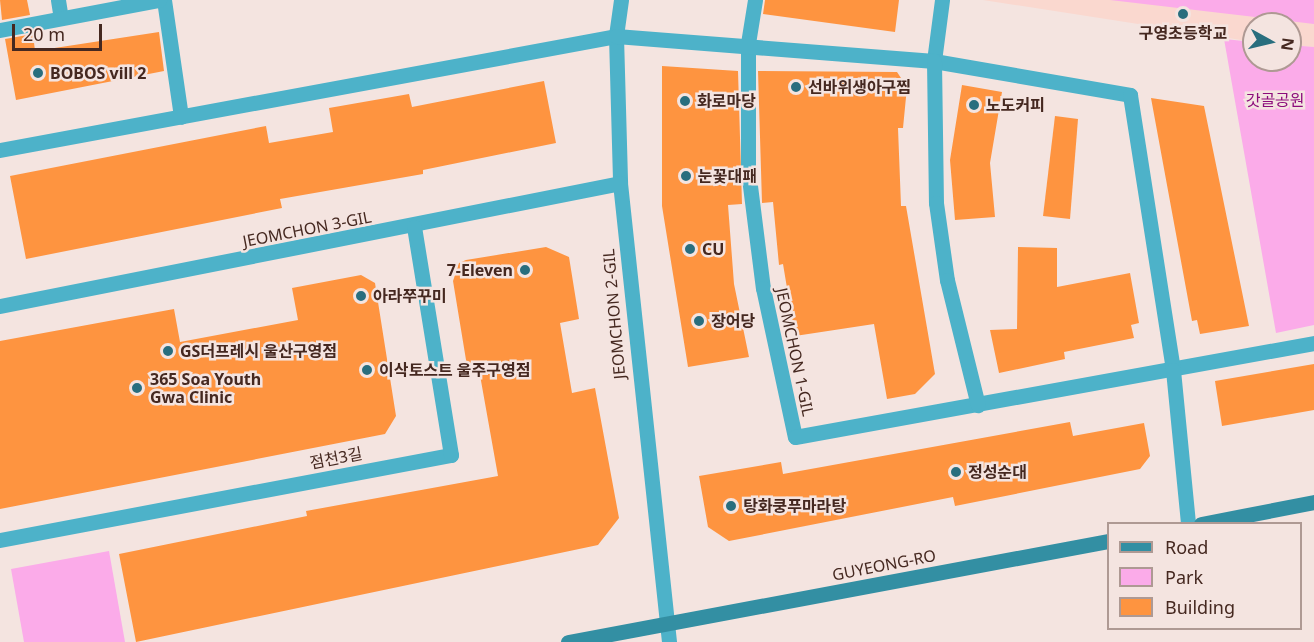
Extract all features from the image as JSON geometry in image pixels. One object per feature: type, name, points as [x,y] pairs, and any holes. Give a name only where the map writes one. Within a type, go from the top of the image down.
[{"type":"main road","points":[[1211,522],[1314,502]]},
{"type":"main road","name":"GUYEONG-RO","points":[[568,642],[1107,541]]},
{"type":"street","points":[[58,0],[61,18]]},
{"type":"street","points":[[0,30],[159,0]]},
{"type":"street","points":[[164,0],[181,117]]},
{"type":"street","name":"JEOMCHON 2-GIL","points":[[621,0],[615,36],[620,183],[666,624]]},
{"type":"street","name":"JEOMCHON 1-GIL","points":[[755,0],[748,43],[748,170],[763,288],[795,437],[1314,343]]},
{"type":"street","points":[[942,0],[934,62],[936,203],[947,280],[978,405]]},
{"type":"street","points":[[0,150],[615,36],[748,43],[934,62],[1130,95],[1173,370],[1188,522]]},
{"type":"street","name":"JEOMCHON 3-GIL","points":[[0,306],[414,227],[620,183]]},
{"type":"street","name":"점천3길","points":[[0,540],[451,455],[414,227]]},
{"type":"street","points":[[666,624],[669,642]]},
{"type":"shaded area","name":"구영초등학교","points":[[983,0],[1314,0],[1314,47],[1302,46],[1302,12],[1242,12],[1242,40]]},
{"type":"green space","points":[[1110,0],[1314,0],[1314,24],[1302,23],[1302,12],[1242,12],[1242,16]]},
{"type":"green space","name":"갓골공원","points":[[1224,39],[1242,41],[1242,72],[1302,72],[1302,46],[1314,47],[1314,325],[1276,333]]},
{"type":"green space","points":[[109,551],[125,642],[24,642],[11,569]]},
{"type":"building","points":[[0,0],[27,0],[30,15],[2,20]]},
{"type":"building","points":[[765,0],[899,0],[895,32],[763,14]]},
{"type":"building","points":[[159,32],[164,71],[16,100],[5,39],[33,34],[35,51]]},
{"type":"building","points":[[662,66],[738,71],[742,204],[728,205],[734,284],[749,357],[688,367],[662,206]]},
{"type":"building","points":[[758,71],[897,72],[907,87],[903,128],[898,128],[901,206],[906,206],[935,374],[915,394],[887,399],[874,324],[795,336],[783,264],[779,265],[773,202],[762,203]]},
{"type":"building","points":[[544,81],[556,143],[423,170],[423,174],[280,199],[282,208],[26,259],[10,176],[266,126],[269,143],[333,132],[329,108],[409,94],[412,107]]},
{"type":"building","points":[[962,85],[1002,92],[990,163],[995,217],[955,220],[950,160]]},
{"type":"building","points":[[1151,98],[1204,106],[1249,326],[1200,334],[1197,320],[1192,321]]},
{"type":"building","points":[[1055,116],[1078,119],[1070,219],[1043,216]]},
{"type":"building","points":[[546,247],[569,257],[579,319],[560,323],[572,393],[595,388],[619,518],[598,545],[136,642],[119,554],[307,516],[306,511],[498,476],[478,364],[467,366],[453,281],[459,263],[466,260]]},
{"type":"building","points":[[1018,247],[1057,248],[1057,287],[1130,273],[1139,323],[1131,325],[1134,338],[1064,352],[1065,359],[999,373],[990,330],[1017,329]]},
{"type":"building","points":[[361,275],[375,283],[396,416],[385,434],[0,509],[0,341],[174,309],[180,342],[298,320],[292,288]]},
{"type":"building","points":[[1314,364],[1314,410],[1222,426],[1215,381]]},
{"type":"building","points":[[1070,422],[1073,436],[1144,423],[1150,456],[1140,469],[955,506],[953,497],[729,541],[708,527],[699,476],[781,462],[783,474]]},
{"type":"place","name":"구영초등학교","points":[[1183,14]]},
{"type":"place","name":"BOBOS vill 2","points":[[38,73]]},
{"type":"place","name":"선바위생아구찜","points":[[796,87]]},
{"type":"place","name":"화로마당","points":[[685,101]]},
{"type":"place","name":"노도커피","points":[[974,105]]},
{"type":"place","name":"눈꽃대패","points":[[686,176]]},
{"type":"place","name":"CU","points":[[690,249]]},
{"type":"place","name":"7-Eleven","points":[[525,270]]},
{"type":"place","name":"아라쭈꾸미","points":[[361,296]]},
{"type":"place","name":"장어당","points":[[699,321]]},
{"type":"place","name":"GS더프레시 울산구영점","points":[[168,351]]},
{"type":"place","name":"이삭토스트 울주구영점","points":[[367,370]]},
{"type":"place","name":"365 Soa Youth Gwa Clinic","points":[[137,388]]},
{"type":"place","name":"정성순대","points":[[956,472]]},
{"type":"place","name":"탕화쿵푸마라탕","points":[[731,506]]}]
